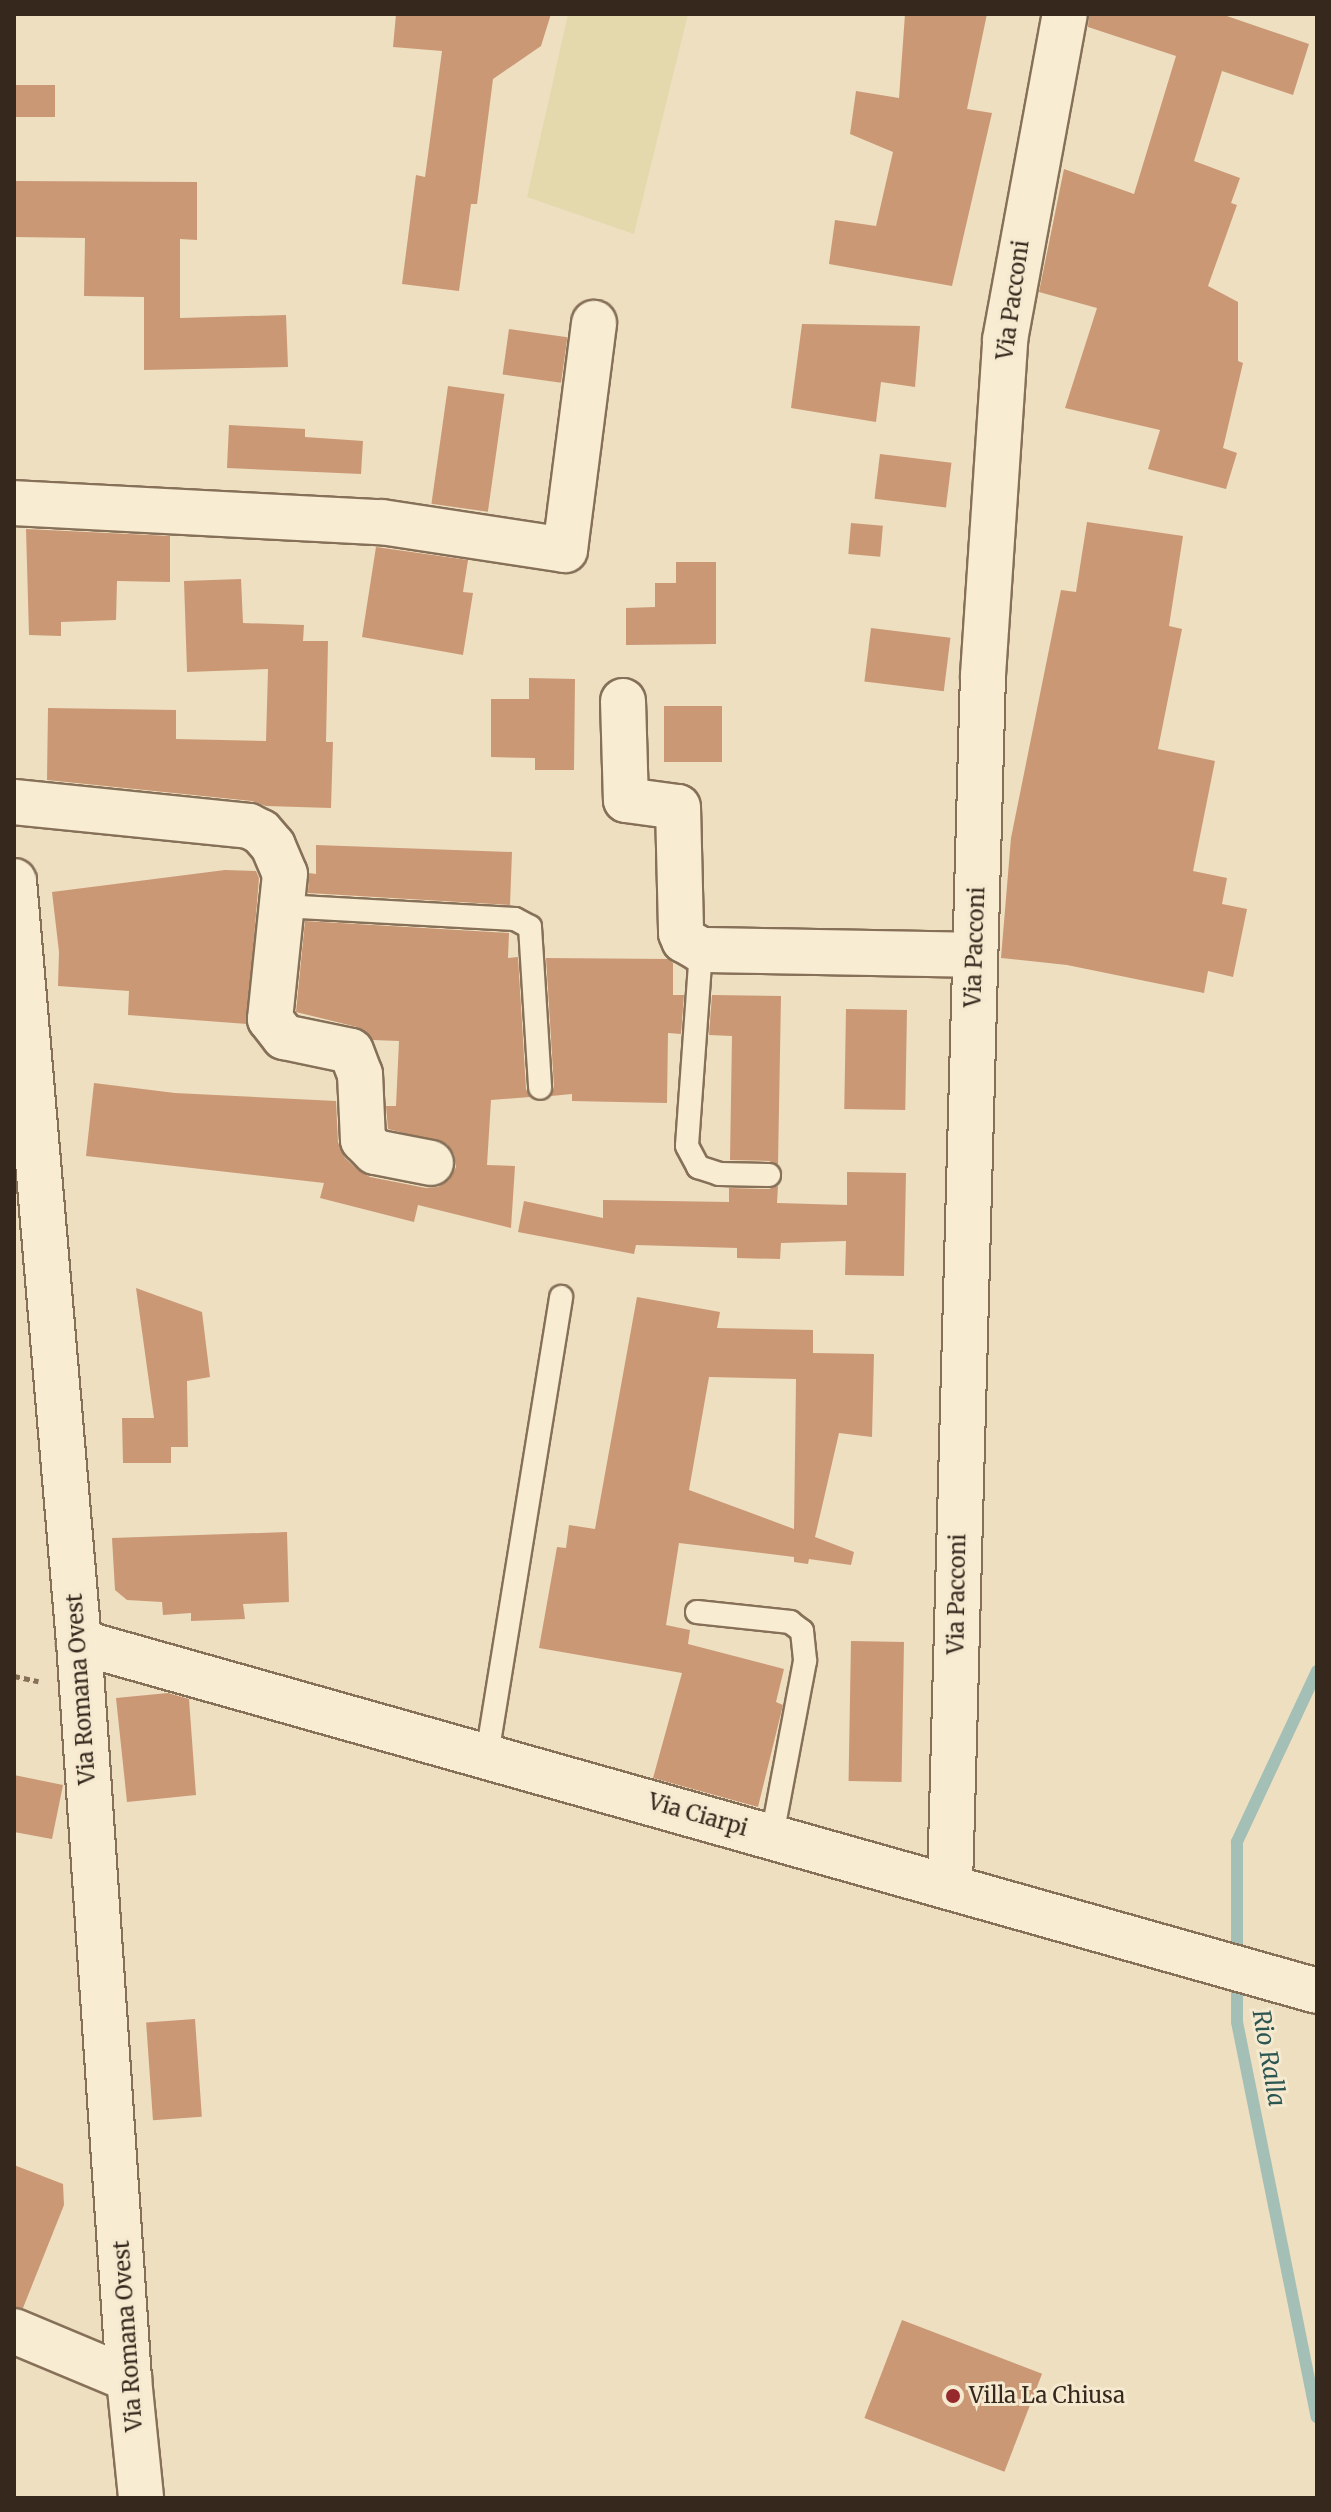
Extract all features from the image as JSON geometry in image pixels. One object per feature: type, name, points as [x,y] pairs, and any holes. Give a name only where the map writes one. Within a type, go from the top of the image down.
[{"type":"street","name":"Via Pacconi","points":[[950,1885],[983,675],[1005,340],[1065,14]]},
{"type":"street","points":[[14,503],[382,522],[565,550],[594,323]]},
{"type":"street","points":[[623,701],[626,800],[678,807],[681,933],[684,940],[701,950],[975,955]]},
{"type":"street","points":[[14,802],[249,826],[261,832],[273,846],[285,874],[270,1019],[284,1037],[351,1051],[360,1074],[363,1140],[375,1152],[431,1163]]},
{"type":"street","name":"Via Romana Ovest","points":[[14,881],[22,1080],[79,1642],[129,2379],[141,2498]]},
{"type":"street","name":"Via Ciarpi","points":[[79,1642],[1190,1952],[1306,1988]]},
{"type":"street","points":[[14,2331],[129,2379]]},
{"type":"lane","points":[[282,906],[515,919],[530,927],[540,1088]]},
{"type":"lane","points":[[701,950],[687,1146],[698,1167],[719,1174],[769,1175]]},
{"type":"lane","points":[[487,1755],[561,1297]]},
{"type":"lane","points":[[697,1612],[790,1622],[802,1631],[805,1661],[772,1836]]},
{"type":"shaded area","points":[[568,14],[688,14],[634,234],[527,197]]},
{"type":"building","points":[[396,14],[551,14],[541,46],[493,79],[477,204],[471,204],[459,291],[402,284],[416,175],[425,177],[442,51],[393,47]]},
{"type":"building","points":[[905,14],[987,14],[967,109],[992,113],[952,286],[829,264],[835,220],[876,226],[893,152],[850,134],[856,91],[899,98]]},
{"type":"building","points":[[1089,14],[1221,14],[1309,44],[1293,95],[1222,71],[1194,161],[1240,178],[1231,203],[1237,205],[1208,286],[1238,302],[1238,361],[1243,363],[1223,448],[1237,453],[1226,489],[1148,469],[1160,430],[1065,408],[1097,308],[1039,292],[1064,169],[1134,194],[1176,56],[1088,27]]},
{"type":"building","points":[[14,85],[55,85],[55,117],[14,117]]},
{"type":"building","points":[[16,181],[197,182],[197,240],[180,239],[180,318],[286,315],[288,367],[144,370],[144,297],[84,296],[85,238],[15,237]]},
{"type":"building","points":[[802,324],[920,326],[915,387],[881,382],[876,422],[791,408]]},
{"type":"building","points":[[509,329],[567,337],[561,383],[503,375]]},
{"type":"building","points":[[448,386],[504,394],[488,512],[431,504]]},
{"type":"building","points":[[229,425],[305,429],[305,437],[363,441],[361,474],[227,468]]},
{"type":"building","points":[[880,454],[951,463],[946,507],[875,499]]},
{"type":"building","points":[[1087,522],[1183,536],[1169,626],[1182,629],[1158,749],[1215,761],[1193,871],[1227,878],[1222,904],[1247,909],[1233,977],[1208,971],[1204,993],[1067,965],[1001,958],[1011,838],[1061,590],[1076,592]]},
{"type":"building","points":[[851,523],[883,526],[880,557],[848,554]]},
{"type":"building","points":[[26,529],[170,536],[170,582],[117,581],[116,620],[61,622],[61,636],[29,635]]},
{"type":"building","points":[[376,547],[468,560],[463,592],[473,593],[463,655],[362,637]]},
{"type":"building","points":[[676,562],[716,562],[716,644],[626,645],[626,608],[655,607],[655,583],[676,583]]},
{"type":"building","points":[[241,579],[243,623],[304,625],[303,641],[328,641],[326,742],[333,742],[331,808],[266,806],[252,801],[47,780],[48,708],[176,710],[176,739],[266,741],[268,669],[187,672],[184,581]]},
{"type":"building","points":[[871,628],[950,638],[944,691],[864,682]]},
{"type":"building","points":[[529,678],[575,679],[574,770],[535,770],[535,758],[491,757],[491,699],[529,699]]},
{"type":"building","points":[[664,706],[722,706],[722,762],[664,762]]},
{"type":"building","points":[[316,845],[512,852],[510,905],[308,893],[309,873],[316,874]]},
{"type":"building","points":[[225,870],[256,871],[259,878],[247,1024],[128,1015],[129,991],[58,986],[59,952],[52,892]]},
{"type":"building","points":[[305,921],[509,933],[508,958],[518,957],[526,1089],[530,1097],[491,1100],[487,1165],[515,1166],[511,1228],[418,1205],[414,1222],[320,1198],[324,1183],[86,1156],[94,1083],[175,1093],[336,1101],[338,1142],[345,1158],[358,1170],[370,1177],[426,1188],[438,1187],[449,1180],[456,1167],[454,1154],[447,1144],[388,1129],[386,1106],[396,1106],[399,1041],[373,1040],[357,1027],[296,1012]]},
{"type":"building","points":[[546,958],[669,959],[673,963],[673,995],[684,995],[681,1034],[668,1033],[667,1103],[572,1101],[572,1094],[551,1096],[554,1087]]},
{"type":"building","points":[[712,995],[781,996],[778,1165],[769,1161],[730,1160],[732,1036],[709,1035]]},
{"type":"building","points":[[846,1009],[907,1010],[905,1110],[844,1109]]},
{"type":"building","points":[[847,1172],[906,1173],[904,1276],[845,1275],[846,1241],[781,1243],[780,1259],[737,1258],[737,1248],[636,1245],[634,1254],[518,1232],[524,1201],[603,1218],[603,1200],[729,1202],[729,1188],[769,1189],[778,1186],[777,1203],[847,1205]]},
{"type":"building","points":[[136,1288],[202,1312],[210,1377],[187,1381],[188,1447],[171,1447],[171,1463],[123,1463],[122,1418],[154,1418]]},
{"type":"building","points":[[637,1297],[720,1312],[717,1328],[813,1330],[813,1353],[874,1354],[872,1437],[839,1433],[815,1537],[854,1552],[851,1565],[809,1559],[808,1564],[794,1562],[794,1557],[679,1543],[666,1625],[690,1630],[688,1644],[784,1669],[776,1702],[783,1705],[758,1807],[653,1778],[682,1673],[539,1648],[557,1547],[566,1548],[569,1525],[595,1529]],"holes":[[[709,1377],[796,1379],[794,1529],[689,1490]]]},
{"type":"building","points":[[287,1532],[289,1602],[243,1604],[245,1619],[191,1621],[191,1613],[163,1615],[162,1602],[127,1600],[115,1590],[112,1538]]},
{"type":"building","points":[[851,1641],[904,1642],[902,1782],[849,1781]]},
{"type":"building","points":[[168,1693],[189,1699],[196,1795],[127,1802],[116,1698]]},
{"type":"building","points":[[14,1775],[63,1785],[52,1839],[14,1832]]},
{"type":"building","points":[[195,2019],[202,2117],[153,2120],[146,2022]]},
{"type":"building","points":[[14,2165],[63,2184],[64,2205],[23,2308],[14,2307]]},
{"type":"building","name":"Villa La Chiusa","points":[[902,2320],[1042,2374],[1004,2472],[864,2418]]},
{"type":"waterway","name":"Rio Ralla","points":[[1317,1671],[1237,1842],[1237,2022],[1317,2417]]},
{"type":"place","name":"Villa La Chiusa","points":[[953,2396]]}]
